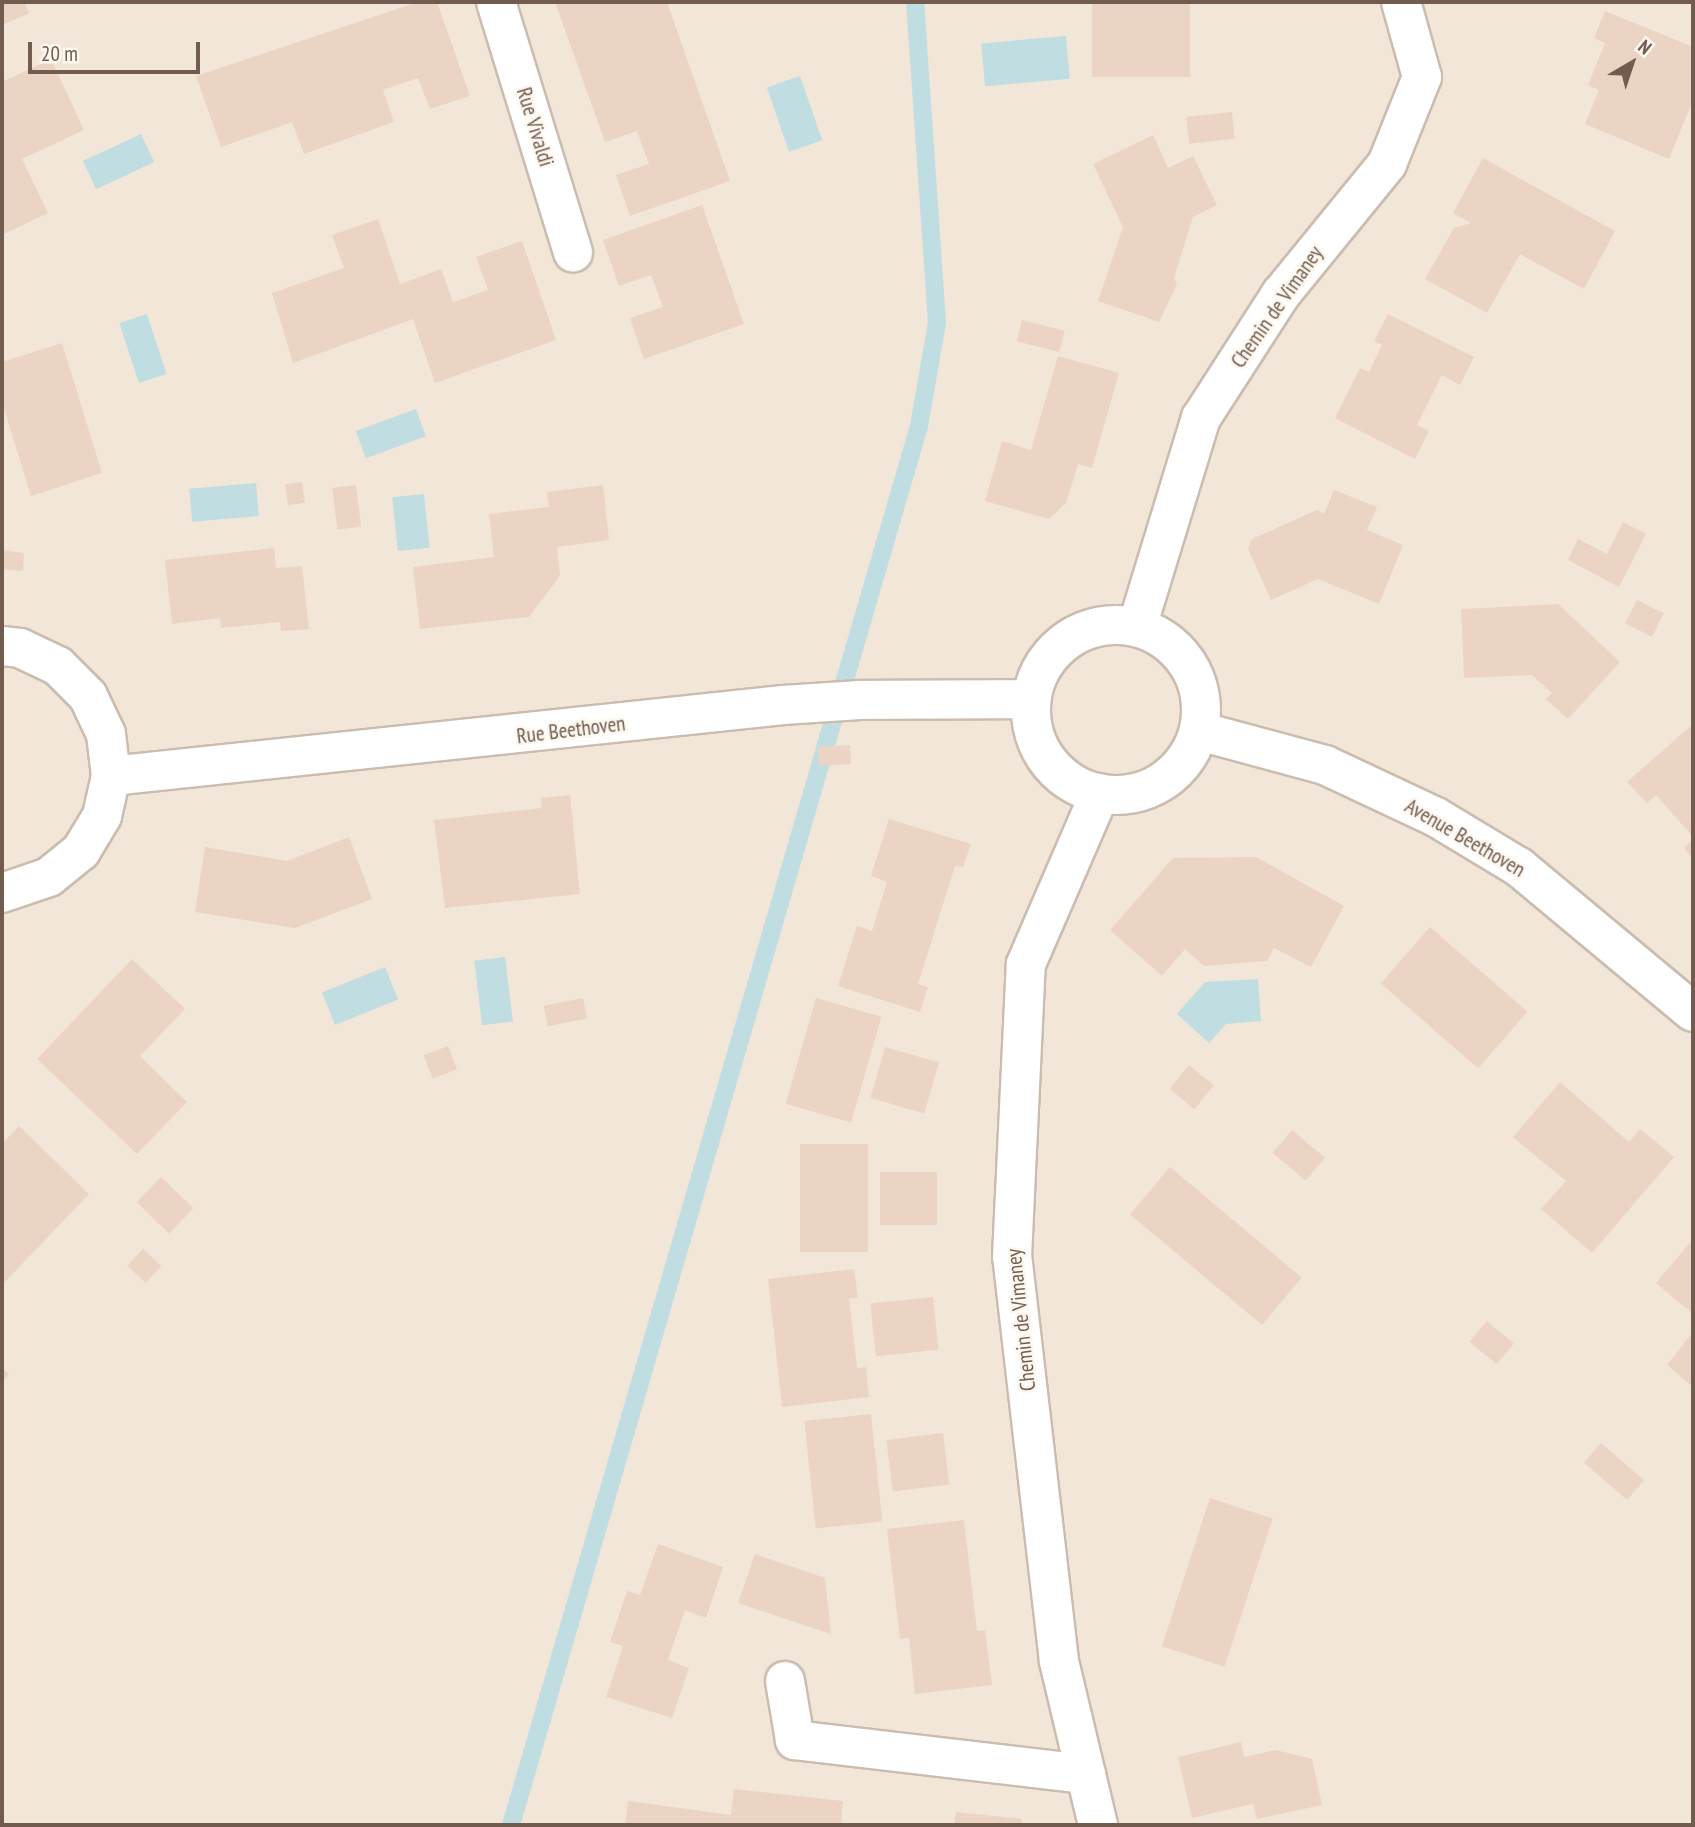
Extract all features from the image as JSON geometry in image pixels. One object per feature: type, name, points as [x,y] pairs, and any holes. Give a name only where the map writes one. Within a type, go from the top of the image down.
[{"type":"street","name":"Rue Vivaldi","points":[[496,2],[573,252]]},
{"type":"street","name":"Chemin de Vimaney","points":[[1137,627],[1201,418],[1281,294],[1387,164],[1422,78],[1401,2]]},
{"type":"street","points":[[1108,625],[1137,627],[1162,637],[1182,655],[1196,678],[1202,705],[1199,732],[1189,755],[1172,775],[1126,794],[1100,793],[1076,785],[1056,769],[1041,749],[1032,725],[1031,699],[1040,672],[1056,648],[1080,632],[1108,625]]},
{"type":"street","points":[[2,646],[20,648],[58,666],[88,696],[106,734],[111,776],[102,816],[81,851],[49,877],[2,893]]},
{"type":"street","name":"Rue Beethoven","points":[[111,776],[783,705],[860,699],[1031,699]]},
{"type":"street","name":"Avenue Beethoven","points":[[1199,732],[1325,765],[1436,817],[1519,867],[1693,1012]]},
{"type":"street","name":"Chemin de Vimaney","points":[[1098,1825],[1059,1661],[1012,1258],[1026,964],[1100,793]]},
{"type":"street","points":[[785,1681],[796,1740],[1086,1774]]},
{"type":"shaded area","points":[[2,2],[1693,2],[1693,1825],[2,1825]]},
{"type":"water","points":[[1066,36],[1070,79],[985,86],[981,43]]},
{"type":"water","points":[[800,76],[822,140],[789,152],[767,87]]},
{"type":"water","points":[[141,134],[154,162],[96,189],[83,161]]},
{"type":"water","points":[[147,314],[166,374],[139,383],[119,323]]},
{"type":"water","points":[[416,409],[426,436],[366,458],[356,431]]},
{"type":"water","points":[[256,483],[259,516],[192,522],[189,489]]},
{"type":"water","points":[[424,494],[430,548],[398,551],[392,497]]},
{"type":"water","points":[[505,957],[513,1022],[482,1025],[474,961]]},
{"type":"water","points":[[385,967],[398,999],[335,1025],[322,992]]},
{"type":"water","points":[[1258,979],[1261,1021],[1226,1024],[1209,1043],[1177,1014],[1205,982]]},
{"type":"building","points":[[2,2],[24,2],[29,13],[2,25]]},
{"type":"building","points":[[418,2],[437,2],[470,96],[430,109],[418,78],[383,90],[394,122],[304,154],[292,122],[221,147],[196,76]]},
{"type":"building","points":[[555,2],[667,2],[730,181],[630,216],[616,175],[649,164],[637,131],[605,142]]},
{"type":"building","points":[[1092,2],[1190,2],[1190,77],[1092,77]]},
{"type":"building","points":[[1605,11],[1693,47],[1693,100],[1669,159],[1585,124],[1599,90],[1588,85],[1605,43],[1594,38]]},
{"type":"building","points":[[51,59],[84,130],[22,159],[48,213],[2,235],[2,82]]},
{"type":"building","points":[[1232,112],[1235,139],[1189,144],[1186,117]]},
{"type":"building","points":[[1153,135],[1168,168],[1193,156],[1217,205],[1193,217],[1174,278],[1177,284],[1159,322],[1098,301],[1123,227],[1093,164]]},
{"type":"building","points":[[1483,158],[1615,231],[1584,289],[1520,254],[1487,313],[1425,279],[1454,228],[1471,223],[1453,213]]},
{"type":"building","points":[[702,205],[744,324],[644,359],[630,318],[663,307],[651,275],[619,286],[603,240]]},
{"type":"building","points":[[378,219],[400,284],[441,269],[453,302],[488,290],[476,257],[522,241],[556,340],[435,383],[413,319],[293,363],[272,293],[344,268],[332,235]]},
{"type":"building","points":[[1388,314],[1474,357],[1460,385],[1442,375],[1417,425],[1429,431],[1415,459],[1335,418],[1360,368],[1369,372],[1382,345],[1374,341]]},
{"type":"building","points":[[1022,320],[1065,331],[1059,352],[1017,341]]},
{"type":"building","points":[[62,343],[102,473],[31,496],[2,402],[2,362]]},
{"type":"building","points":[[1058,356],[1119,373],[1092,468],[1078,464],[1066,503],[1049,519],[985,501],[1002,441],[1031,450]]},
{"type":"building","points":[[302,482],[305,503],[288,505],[285,484]]},
{"type":"building","points":[[356,485],[361,527],[337,530],[332,488]]},
{"type":"building","points":[[603,485],[609,540],[557,547],[560,576],[529,617],[420,629],[413,567],[494,557],[489,514],[549,507],[547,492]]},
{"type":"building","points":[[1334,490],[1377,507],[1367,530],[1403,545],[1379,604],[1318,579],[1271,600],[1248,549],[1252,539],[1317,510],[1324,514]]},
{"type":"building","points":[[1623,522],[1646,534],[1619,587],[1568,560],[1578,539],[1607,554]]},
{"type":"building","points":[[274,548],[276,568],[302,566],[309,629],[281,631],[280,622],[221,628],[220,618],[172,624],[165,560]]},
{"type":"building","points":[[2,550],[24,553],[23,571],[2,569]]},
{"type":"building","points":[[1637,600],[1664,614],[1652,637],[1625,623]]},
{"type":"building","points":[[1558,604],[1620,662],[1568,719],[1546,699],[1552,693],[1532,675],[1464,678],[1461,609]]},
{"type":"building","points":[[1693,724],[1693,837],[1656,795],[1647,803],[1627,782]]},
{"type":"building","points":[[850,745],[851,764],[819,766],[818,747]]},
{"type":"building","points":[[570,795],[580,894],[445,908],[434,820],[542,808],[541,798]]},
{"type":"building","points":[[889,819],[971,844],[963,867],[955,866],[918,984],[928,987],[920,1012],[838,986],[857,926],[872,931],[887,882],[871,876]]},
{"type":"building","points":[[349,837],[372,899],[295,928],[195,912],[205,847],[287,861]]},
{"type":"building","points":[[1693,839],[1693,859],[1684,848]]},
{"type":"building","points":[[1256,857],[1344,906],[1311,967],[1274,948],[1267,961],[1204,966],[1185,949],[1162,976],[1110,930],[1173,858]]},
{"type":"building","points":[[1430,927],[1527,1012],[1478,1068],[1381,984]]},
{"type":"building","points":[[132,959],[185,1009],[140,1056],[187,1102],[137,1154],[37,1059]]},
{"type":"building","points":[[583,998],[587,1019],[548,1026],[544,1006]]},
{"type":"building","points":[[816,998],[881,1017],[851,1122],[786,1104]]},
{"type":"building","points":[[448,1046],[457,1069],[433,1079],[424,1055]]},
{"type":"building","points":[[885,1047],[939,1062],[924,1113],[870,1098]]},
{"type":"building","points":[[1189,1065],[1214,1085],[1194,1109],[1169,1089]]},
{"type":"building","points":[[1560,1082],[1629,1142],[1640,1129],[1674,1157],[1592,1253],[1541,1209],[1566,1181],[1513,1137]]},
{"type":"building","points":[[19,1126],[89,1194],[2,1285],[2,1144]]},
{"type":"building","points":[[1292,1130],[1325,1158],[1306,1181],[1273,1153]]},
{"type":"building","points":[[800,1144],[868,1144],[868,1252],[800,1252]]},
{"type":"building","points":[[1170,1167],[1302,1278],[1262,1325],[1130,1214]]},
{"type":"building","points":[[880,1172],[937,1172],[937,1225],[880,1225]]},
{"type":"building","points":[[161,1177],[193,1208],[169,1233],[137,1202]]},
{"type":"building","points":[[1693,1239],[1693,1314],[1656,1283]]},
{"type":"building","points":[[143,1249],[161,1266],[146,1283],[127,1266]]},
{"type":"building","points":[[854,1269],[858,1298],[849,1298],[857,1368],[866,1367],[869,1397],[782,1407],[768,1279]]},
{"type":"building","points":[[933,1297],[939,1350],[876,1356],[870,1304]]},
{"type":"building","points":[[1487,1321],[1514,1343],[1496,1364],[1470,1342]]},
{"type":"building","points":[[1693,1332],[1693,1387],[1667,1365]]},
{"type":"building","points":[[2,1368],[9,1374],[2,1382]]},
{"type":"building","points":[[871,1414],[882,1521],[816,1528],[804,1421]]},
{"type":"building","points":[[943,1433],[949,1485],[893,1492],[886,1440]]},
{"type":"building","points":[[1601,1443],[1644,1480],[1627,1500],[1584,1463]]},
{"type":"building","points":[[1210,1498],[1273,1518],[1225,1667],[1162,1646]]},
{"type":"building","points":[[964,1520],[977,1631],[985,1630],[992,1685],[915,1694],[909,1638],[900,1639],[887,1529]]},
{"type":"building","points":[[658,1544],[723,1567],[706,1618],[685,1610],[668,1660],[689,1668],[672,1718],[606,1697],[623,1646],[610,1642],[627,1591],[640,1595]]},
{"type":"building","points":[[755,1554],[825,1578],[831,1634],[738,1603]]},
{"type":"building","points":[[1241,1742],[1244,1757],[1276,1750],[1312,1759],[1322,1805],[1257,1819],[1253,1804],[1192,1818],[1178,1757]]},
{"type":"building","points":[[734,1789],[843,1801],[841,1825],[625,1825],[628,1801],[731,1815]]},
{"type":"building","points":[[956,1812],[1022,1819],[1021,1825],[954,1825]]},
{"type":"waterway","points":[[511,1825],[919,426],[937,323],[915,2]]}]
